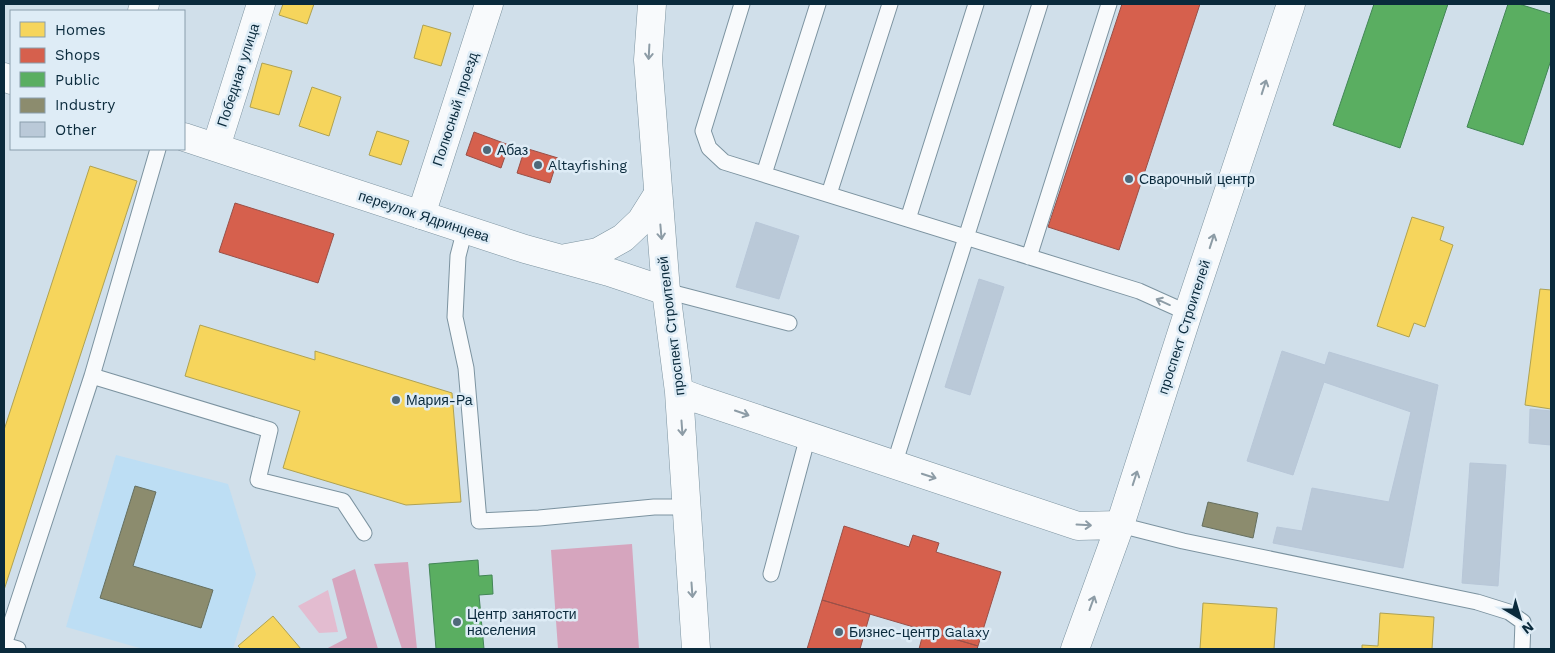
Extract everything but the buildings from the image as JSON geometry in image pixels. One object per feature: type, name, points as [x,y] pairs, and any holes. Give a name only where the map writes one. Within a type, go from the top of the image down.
[{"type":"main road","name":"Победная улица","points":[[216,147],[261,4]]},
{"type":"main road","name":"Полюсный проезд","points":[[421,215],[489,4]]},
{"type":"main road","name":"проспект Строителей","points":[[652,4],[648,60],[666,291],[679,392],[696,649]]},
{"type":"main road","name":"проспект Строителей","points":[[1075,649],[1120,525],[1188,313],[1291,4]]},
{"type":"main road","name":"переулок Ядринцева","points":[[185,137],[421,215],[666,291]]},
{"type":"main road","points":[[559,259],[598,252],[623,238],[641,221],[658,194]]},
{"type":"main road","points":[[609,272],[645,298],[660,317],[673,344]]},
{"type":"main road","points":[[679,392],[1078,526],[1120,525]]},
{"type":"lane","points":[[742,4],[703,131],[708,148],[724,162],[1139,291],[1188,313]]},
{"type":"lane","points":[[764,174],[818,4]]},
{"type":"lane","points":[[828,194],[890,4]]},
{"type":"lane","points":[[908,219],[976,4]]},
{"type":"lane","points":[[894,464],[1040,4]]},
{"type":"lane","points":[[1029,257],[1109,4]]},
{"type":"lane","points":[[18,649],[4,645],[92,376],[158,150]]},
{"type":"lane","points":[[465,229],[458,256],[455,317],[466,368],[478,521],[540,518],[654,507],[687,507]]},
{"type":"lane","points":[[666,291],[789,323]]},
{"type":"lane","points":[[92,376],[270,430],[258,480],[342,501],[364,533]]},
{"type":"lane","points":[[771,574],[808,436]]},
{"type":"lane","points":[[1120,525],[1183,541],[1477,602],[1509,612],[1522,622],[1522,649]]},
{"type":"shaded area","points":[[116,455],[228,484],[256,574],[233,649],[143,649],[66,627]]},
{"type":"shaded area","points":[[632,544],[639,649],[558,649],[551,550]]},
{"type":"shaded area","points":[[408,562],[417,649],[402,649],[374,564]]},
{"type":"shaded area","points":[[355,569],[378,649],[326,649],[347,638],[332,579]]},
{"type":"shaded area","points":[[328,590],[338,632],[319,633],[298,606]]},
{"type":"place","name":"Абаз","points":[[487,150]]},
{"type":"place","name":"Altayfishing","points":[[538,165]]},
{"type":"place","name":"Сварочный центр","points":[[1129,179]]},
{"type":"place","name":"Мария-Ра","points":[[396,400]]},
{"type":"place","name":"Центр занятости населения","points":[[457,622]]},
{"type":"place","name":"Бизнес-центр Galaxy","points":[[839,632]]}]
